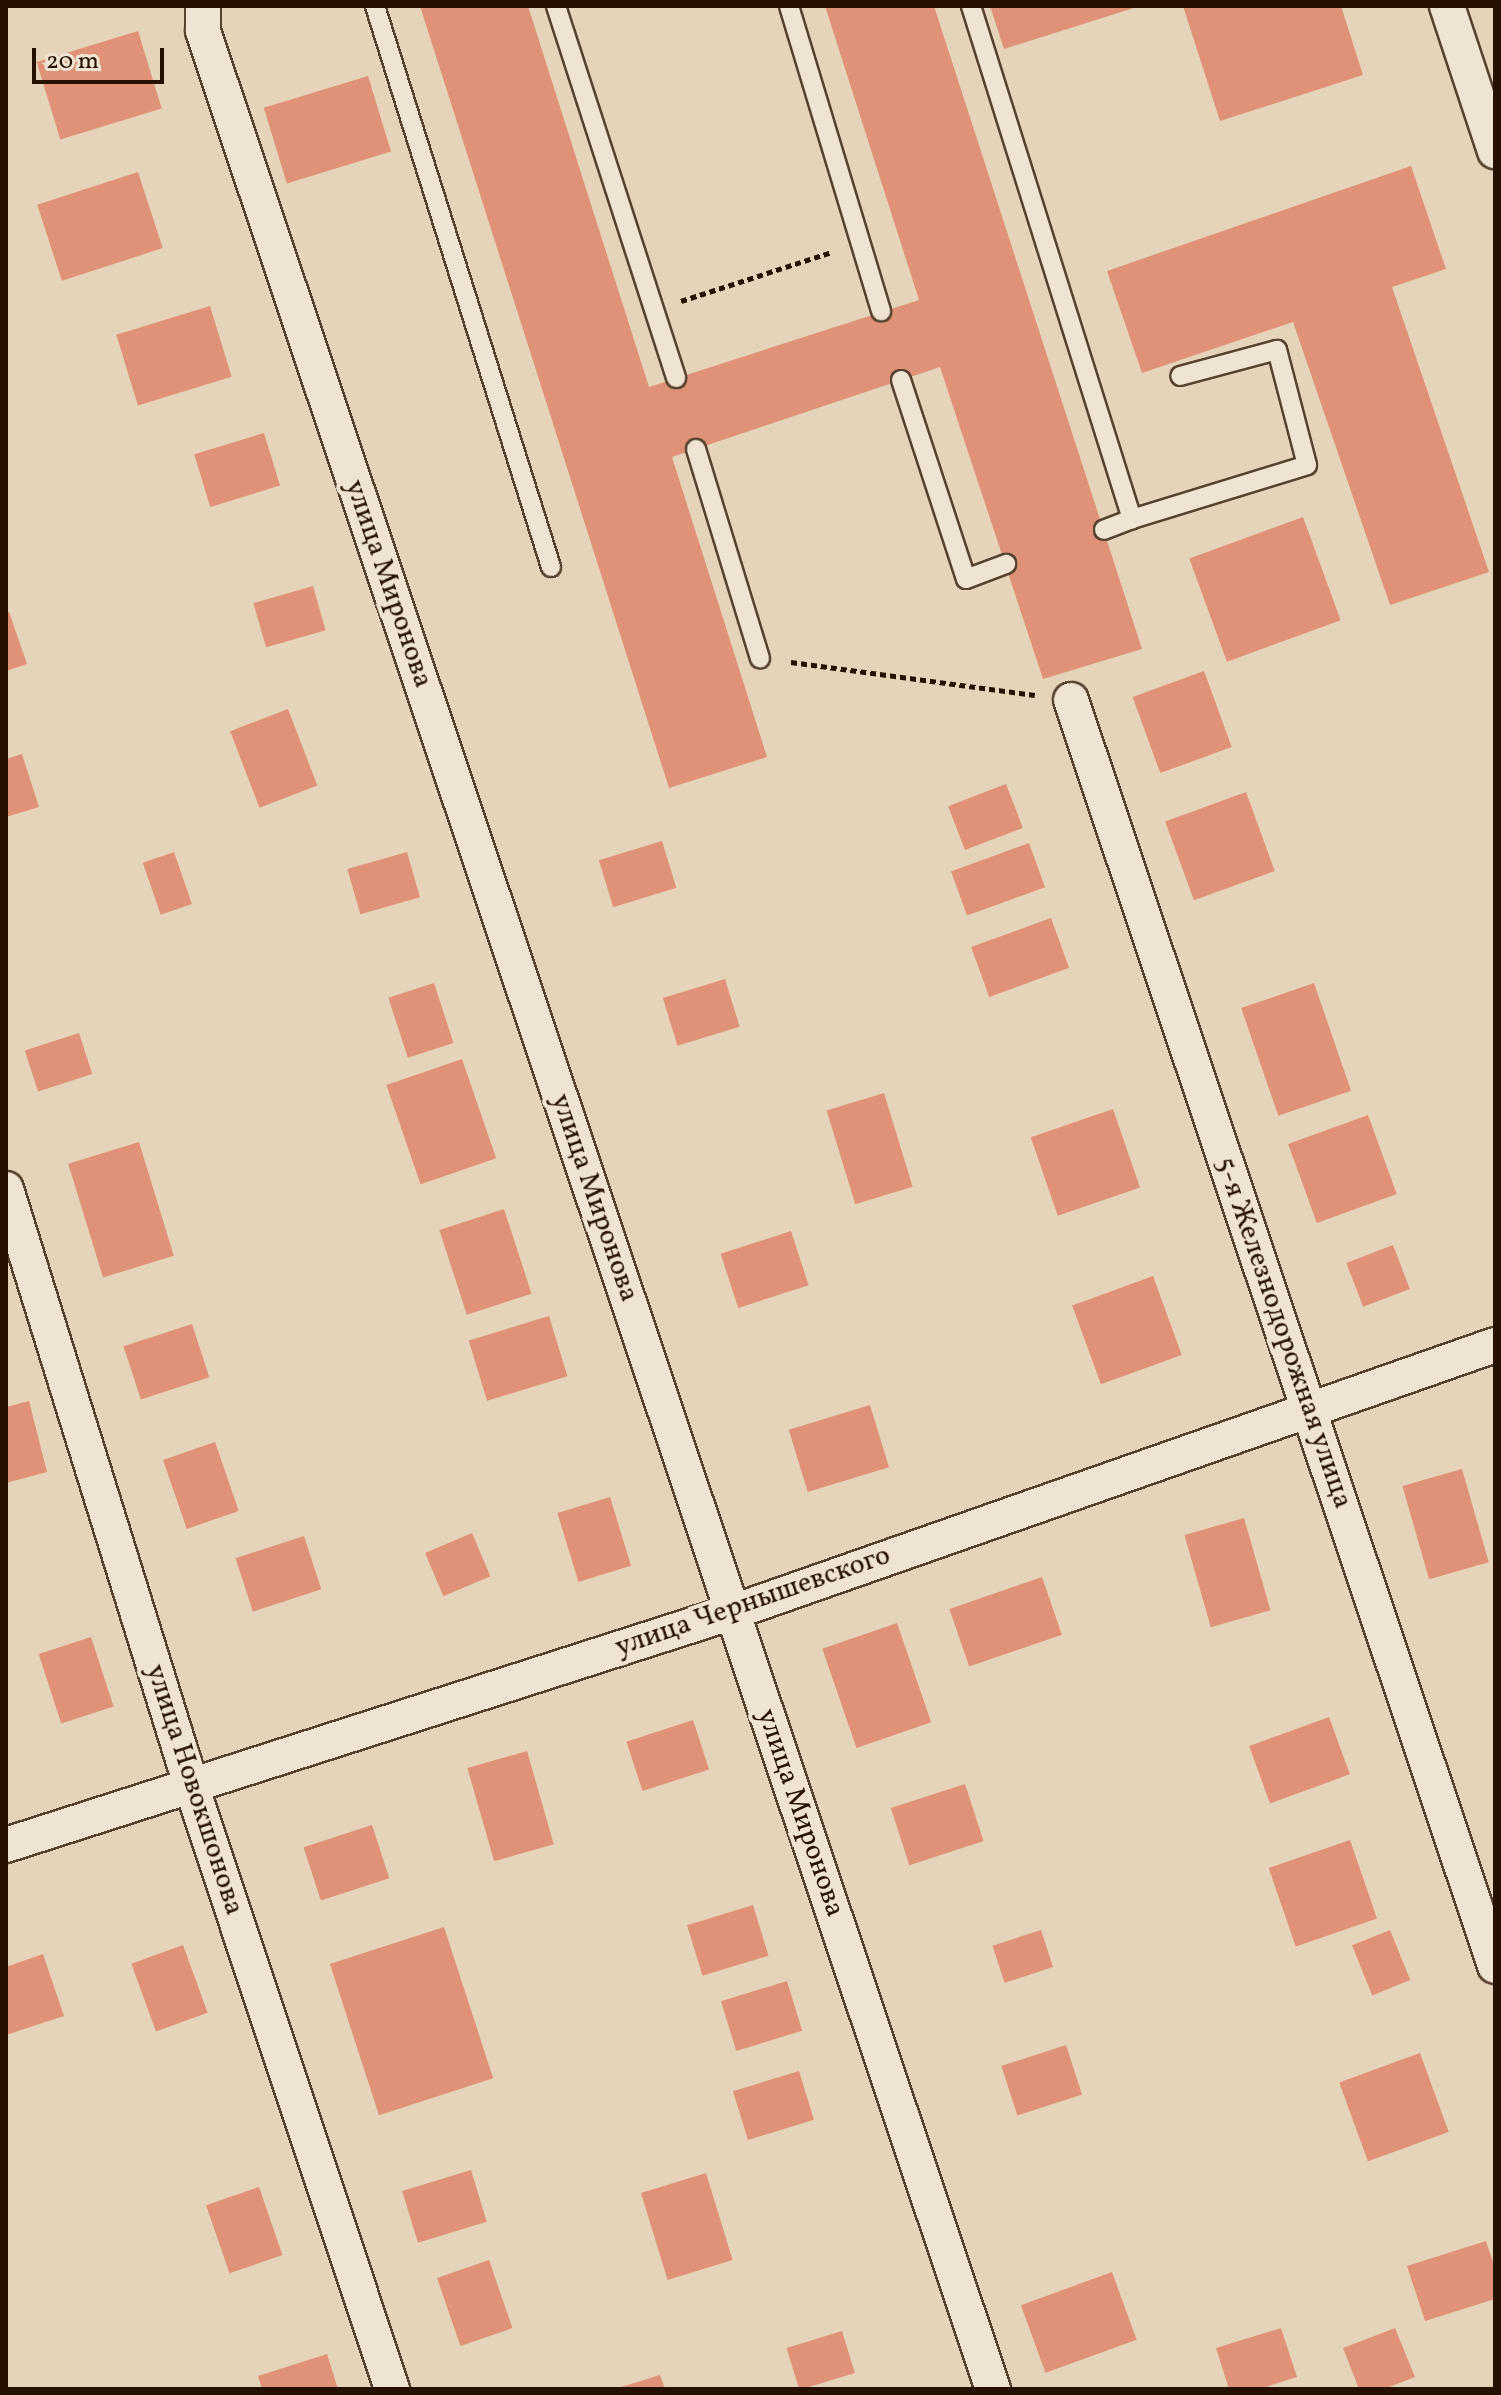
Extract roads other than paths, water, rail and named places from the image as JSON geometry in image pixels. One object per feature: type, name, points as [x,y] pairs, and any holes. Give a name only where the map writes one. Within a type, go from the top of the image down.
[{"type":"street","name":"улица Миронова","points":[[203,6],[203,31],[993,2389]]},
{"type":"street","points":[[1447,6],[1495,151]]},
{"type":"street","name":"5-я Железнодорожная улица","points":[[1071,700],[1495,1966]]},
{"type":"street","name":"улица Новокшонова","points":[[6,1189],[191,1785],[392,2389]]},
{"type":"street","name":"улица Чернышевского","points":[[6,1845],[733,1612],[1495,1345]]},
{"type":"lane","points":[[375,6],[551,567]]},
{"type":"lane","points":[[556,6],[676,378]]},
{"type":"lane","points":[[789,6],[881,311]]},
{"type":"lane","points":[[971,6],[1132,519]]},
{"type":"lane","points":[[1104,530],[1307,465],[1277,350],[1180,376]]},
{"type":"lane","points":[[901,380],[966,579],[1006,564]]},
{"type":"lane","points":[[696,449],[760,658]]}]
